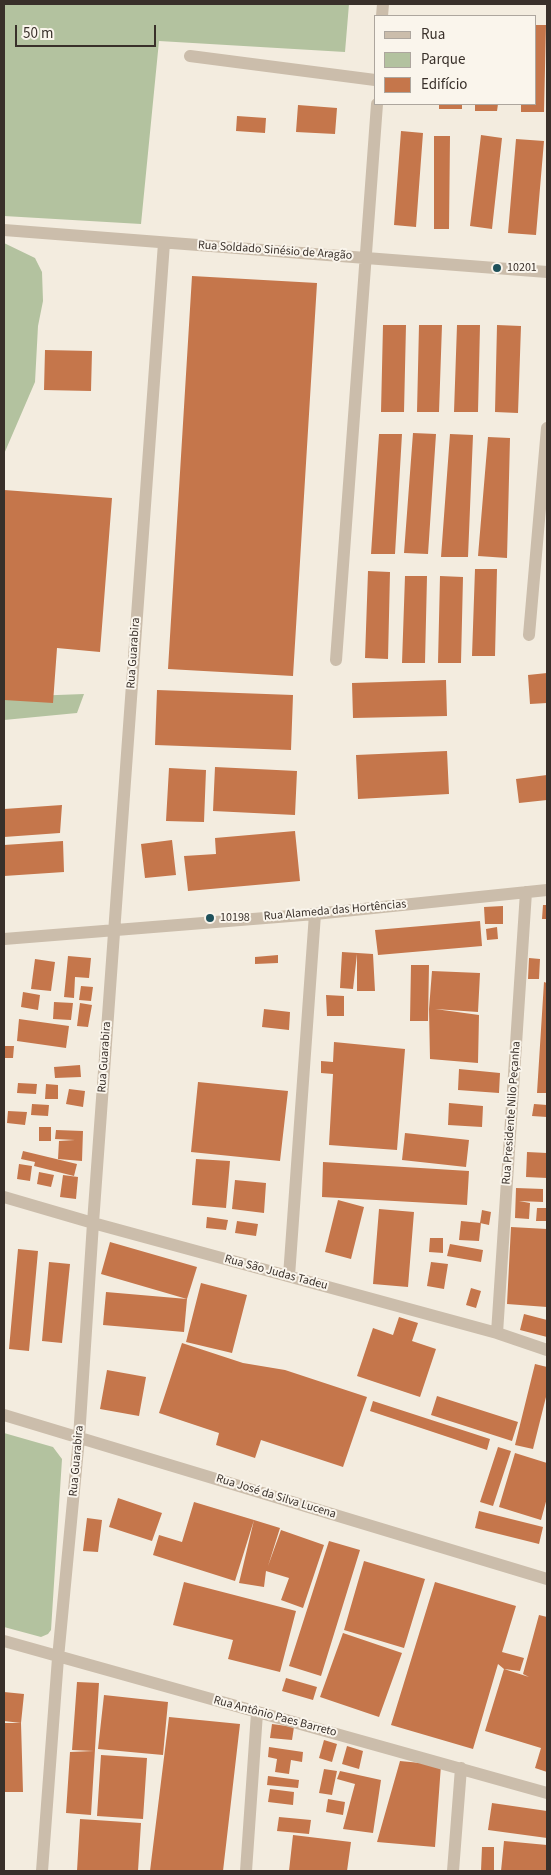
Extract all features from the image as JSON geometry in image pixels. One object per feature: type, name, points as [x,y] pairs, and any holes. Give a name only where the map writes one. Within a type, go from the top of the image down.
[{"type":"street","points":[[190,56],[374,80]]},
{"type":"street","points":[[336,660],[377,105]]},
{"type":"street","name":"Rua Soldado Sinésio de Aragão","points":[[4,230],[547,272]]},
{"type":"street","name":"Rua Guarabira","points":[[42,1871],[58,1658],[79,1438],[164,243]]},
{"type":"street","points":[[529,635],[547,428]]},
{"type":"street","name":"Rua Alameda das Hortências","points":[[4,939],[315,914],[547,890]]},
{"type":"street","name":"Rua Presidente Nilo Peçanha","points":[[498,1333],[526,892]]},
{"type":"street","points":[[289,1276],[315,914]]},
{"type":"street","name":"Rua São Judas Tadeu","points":[[4,1197],[498,1333],[547,1350]]},
{"type":"street","name":"Rua José da Silva Lucena","points":[[4,1416],[547,1579]]},
{"type":"street","name":"Rua Antônio Paes Barreto","points":[[4,1642],[547,1793]]},
{"type":"street","points":[[246,1871],[257,1713]]},
{"type":"street","points":[[453,1871],[461,1768]]},
{"type":"green space","points":[[4,4],[349,4],[345,52],[159,41],[141,224],[4,216]]},
{"type":"green space","points":[[4,243],[35,258],[42,272],[43,301],[38,326],[35,382],[4,454]]},
{"type":"green space","points":[[84,694],[77,713],[4,720],[4,697]]},
{"type":"green space","points":[[4,1433],[53,1447],[62,1459],[51,1630],[48,1634],[41,1637],[4,1627]]},
{"type":"building","points":[[536,25],[546,25],[544,112],[521,112],[521,105],[536,105]]},
{"type":"building","points":[[298,105],[337,108],[335,134],[296,132]]},
{"type":"building","points":[[439,105],[462,105],[462,109],[439,109]]},
{"type":"building","points":[[475,105],[498,105],[497,111],[475,111]]},
{"type":"building","points":[[237,116],[266,118],[265,133],[236,131]]},
{"type":"building","points":[[401,131],[423,133],[416,227],[394,225]]},
{"type":"building","points":[[481,135],[502,138],[492,229],[470,226]]},
{"type":"building","points":[[434,136],[450,136],[449,229],[434,229]]},
{"type":"building","points":[[516,139],[544,141],[536,235],[508,233]]},
{"type":"building","points":[[192,276],[317,283],[293,676],[168,669]]},
{"type":"building","points":[[383,325],[406,325],[404,412],[381,412]]},
{"type":"building","points":[[419,325],[442,325],[439,412],[417,412]]},
{"type":"building","points":[[457,325],[480,325],[478,412],[454,412]]},
{"type":"building","points":[[497,325],[521,326],[518,413],[495,412]]},
{"type":"building","points":[[45,350],[92,351],[91,391],[44,390]]},
{"type":"building","points":[[413,433],[436,434],[428,554],[404,553]]},
{"type":"building","points":[[379,434],[402,434],[395,554],[371,554]]},
{"type":"building","points":[[450,434],[473,435],[468,557],[441,557]]},
{"type":"building","points":[[488,437],[510,438],[507,558],[478,556]]},
{"type":"building","points":[[4,490],[112,498],[100,652],[57,648],[53,703],[4,700]]},
{"type":"building","points":[[475,569],[497,569],[495,656],[472,656]]},
{"type":"building","points":[[368,571],[390,572],[388,659],[365,658]]},
{"type":"building","points":[[405,576],[427,576],[425,663],[402,663]]},
{"type":"building","points":[[440,576],[463,577],[461,663],[438,663]]},
{"type":"building","points":[[547,673],[547,703],[530,704],[528,675]]},
{"type":"building","points":[[446,680],[447,716],[353,718],[352,683]]},
{"type":"building","points":[[157,690],[293,695],[291,750],[155,745]]},
{"type":"building","points":[[447,751],[449,794],[358,799],[356,755]]},
{"type":"building","points":[[215,767],[297,771],[295,815],[213,811]]},
{"type":"building","points":[[169,768],[206,770],[204,822],[166,821]]},
{"type":"building","points":[[547,775],[547,800],[519,803],[516,779]]},
{"type":"building","points":[[62,805],[60,833],[4,837],[4,809]]},
{"type":"building","points":[[295,831],[300,881],[188,891],[184,856],[216,854],[215,838]]},
{"type":"building","points":[[172,840],[176,875],[145,878],[141,844]]},
{"type":"building","points":[[63,841],[64,872],[4,876],[4,845]]},
{"type":"building","points":[[543,905],[547,905],[547,919],[542,919]]},
{"type":"building","points":[[503,906],[503,924],[485,924],[484,907]]},
{"type":"building","points":[[480,921],[482,946],[378,955],[375,930]]},
{"type":"building","points":[[497,927],[498,939],[487,940],[486,929]]},
{"type":"building","points":[[342,952],[373,954],[375,991],[357,991],[357,954],[353,989],[340,988]]},
{"type":"building","points":[[278,955],[278,963],[255,964],[255,957]]},
{"type":"building","points":[[68,956],[91,958],[89,978],[75,977],[74,998],[64,997]]},
{"type":"building","points":[[529,958],[540,959],[539,979],[528,979]]},
{"type":"building","points":[[35,959],[55,962],[51,991],[31,989]]},
{"type":"building","points":[[411,965],[429,965],[428,1021],[410,1021]]},
{"type":"building","points":[[432,971],[480,973],[478,1012],[435,1009],[479,1015],[478,1063],[430,1059],[429,1009]]},
{"type":"building","points":[[544,982],[547,983],[547,1093],[537,1093]]},
{"type":"building","points":[[81,986],[93,987],[91,1001],[79,1000]]},
{"type":"building","points":[[23,992],[40,995],[38,1010],[21,1007]]},
{"type":"building","points":[[326,995],[344,996],[344,1016],[327,1016]]},
{"type":"building","points":[[54,1002],[73,1003],[71,1020],[53,1019]]},
{"type":"building","points":[[80,1003],[92,1005],[88,1027],[77,1026]]},
{"type":"building","points":[[264,1009],[290,1012],[289,1030],[262,1027]]},
{"type":"building","points":[[19,1019],[69,1026],[66,1048],[17,1041]]},
{"type":"building","points":[[334,1042],[405,1049],[397,1150],[329,1145],[333,1074],[321,1073],[321,1061],[333,1062]]},
{"type":"building","points":[[4,1046],[14,1046],[13,1058],[4,1058]]},
{"type":"building","points":[[80,1065],[81,1077],[55,1078],[54,1067]]},
{"type":"building","points":[[459,1069],[500,1073],[499,1093],[458,1090]]},
{"type":"building","points":[[198,1082],[288,1091],[280,1161],[191,1152]]},
{"type":"building","points":[[18,1083],[37,1084],[36,1094],[17,1093]]},
{"type":"building","points":[[46,1084],[58,1085],[58,1099],[45,1099]]},
{"type":"building","points":[[69,1089],[85,1091],[83,1107],[66,1104]]},
{"type":"building","points":[[449,1103],[483,1106],[482,1127],[448,1125]]},
{"type":"building","points":[[32,1104],[49,1105],[48,1116],[31,1115]]},
{"type":"building","points":[[534,1104],[547,1105],[547,1117],[532,1116]]},
{"type":"building","points":[[8,1111],[27,1112],[25,1125],[7,1123]]},
{"type":"building","points":[[39,1127],[51,1127],[51,1141],[39,1141]]},
{"type":"building","points":[[56,1130],[83,1131],[82,1161],[58,1159],[59,1141],[75,1140],[55,1139]]},
{"type":"building","points":[[405,1133],[469,1140],[466,1167],[402,1160]]},
{"type":"building","points":[[23,1151],[77,1164],[74,1176],[34,1166],[35,1162],[21,1159]]},
{"type":"building","points":[[527,1152],[547,1153],[547,1178],[526,1177]]},
{"type":"building","points":[[196,1159],[230,1161],[226,1208],[192,1205]]},
{"type":"building","points":[[323,1162],[469,1171],[467,1205],[322,1197]]},
{"type":"building","points":[[19,1164],[32,1166],[30,1181],[17,1179]]},
{"type":"building","points":[[39,1172],[54,1175],[51,1187],[37,1184]]},
{"type":"building","points":[[63,1175],[78,1177],[76,1199],[60,1197]]},
{"type":"building","points":[[235,1180],[266,1183],[264,1213],[232,1209]]},
{"type":"building","points":[[516,1188],[543,1189],[543,1202],[519,1201],[530,1203],[529,1219],[515,1218]]},
{"type":"building","points":[[338,1200],[364,1207],[351,1259],[325,1252]]},
{"type":"building","points":[[537,1208],[547,1208],[547,1221],[536,1221]]},
{"type":"building","points":[[379,1209],[414,1212],[408,1287],[373,1284]]},
{"type":"building","points":[[482,1210],[491,1212],[489,1225],[480,1223]]},
{"type":"building","points":[[207,1217],[228,1220],[226,1230],[206,1228]]},
{"type":"building","points":[[237,1221],[258,1224],[256,1236],[235,1233]]},
{"type":"building","points":[[461,1221],[481,1223],[479,1241],[459,1240]]},
{"type":"building","points":[[511,1227],[547,1229],[547,1307],[507,1304]]},
{"type":"building","points":[[430,1238],[443,1238],[443,1253],[429,1252]]},
{"type":"building","points":[[110,1242],[197,1267],[187,1299],[101,1274]]},
{"type":"building","points":[[450,1244],[483,1250],[481,1262],[447,1256]]},
{"type":"building","points":[[18,1249],[38,1251],[29,1351],[9,1349]]},
{"type":"building","points":[[49,1262],[70,1264],[62,1343],[42,1341]]},
{"type":"building","points":[[431,1262],[448,1264],[444,1289],[427,1286]]},
{"type":"building","points":[[201,1283],[247,1295],[232,1353],[186,1342]]},
{"type":"building","points":[[471,1288],[481,1291],[476,1308],[466,1305]]},
{"type":"building","points":[[106,1292],[187,1299],[184,1332],[103,1325]]},
{"type":"building","points":[[524,1314],[547,1320],[547,1337],[520,1330]]},
{"type":"building","points":[[399,1317],[418,1323],[412,1341],[436,1349],[420,1397],[357,1376],[373,1328],[393,1335]]},
{"type":"building","points":[[182,1343],[243,1363],[285,1370],[367,1397],[343,1467],[261,1440],[255,1458],[216,1445],[219,1433],[159,1413]]},
{"type":"building","points":[[535,1364],[547,1367],[547,1393],[533,1449],[515,1445]]},
{"type":"building","points":[[107,1370],[146,1377],[139,1416],[100,1409]]},
{"type":"building","points":[[437,1396],[518,1422],[512,1441],[431,1415]]},
{"type":"building","points":[[373,1401],[490,1439],[487,1450],[370,1411]]},
{"type":"building","points":[[498,1447],[511,1451],[493,1506],[480,1502]]},
{"type":"building","points":[[515,1453],[547,1463],[547,1498],[541,1520],[499,1507]]},
{"type":"building","points":[[118,1498],[162,1513],[152,1541],[109,1527]]},
{"type":"building","points":[[194,1502],[254,1520],[235,1581],[153,1555],[159,1535],[182,1542]]},
{"type":"building","points":[[479,1511],[543,1527],[539,1544],[475,1528]]},
{"type":"building","points":[[87,1518],[102,1520],[98,1552],[83,1551]]},
{"type":"building","points":[[254,1520],[280,1528],[268,1566],[281,1530],[324,1545],[303,1608],[281,1600],[289,1578],[266,1571],[264,1587],[239,1583]]},
{"type":"building","points":[[329,1541],[360,1550],[321,1676],[289,1666]]},
{"type":"building","points":[[364,1561],[425,1579],[404,1648],[344,1630]]},
{"type":"building","points":[[184,1582],[296,1611],[280,1672],[228,1659],[233,1640],[173,1625]]},
{"type":"building","points":[[435,1582],[516,1606],[502,1652],[524,1658],[520,1671],[504,1669],[498,1664],[473,1749],[391,1725]]},
{"type":"building","points":[[539,1615],[547,1617],[547,1772],[535,1768],[541,1748],[485,1731],[504,1669],[529,1677],[523,1674]]},
{"type":"building","points":[[343,1633],[402,1653],[379,1717],[320,1697]]},
{"type":"building","points":[[286,1678],[317,1687],[313,1700],[282,1691]]},
{"type":"building","points":[[77,1682],[99,1683],[91,1815],[66,1813],[70,1752],[94,1751],[72,1750]]},
{"type":"building","points":[[4,1692],[24,1694],[21,1723],[4,1721]]},
{"type":"building","points":[[104,1695],[168,1702],[163,1755],[98,1749]]},
{"type":"building","points":[[169,1717],[240,1724],[223,1871],[150,1871]]},
{"type":"building","points":[[4,1723],[21,1723],[23,1792],[4,1792]]},
{"type":"building","points":[[272,1724],[294,1727],[292,1740],[270,1738]]},
{"type":"building","points":[[324,1740],[337,1744],[332,1762],[319,1758]]},
{"type":"building","points":[[347,1746],[363,1751],[359,1769],[342,1764]]},
{"type":"building","points":[[269,1747],[303,1752],[302,1762],[291,1760],[289,1774],[275,1772],[277,1759],[268,1757]]},
{"type":"building","points":[[101,1755],[147,1758],[143,1819],[97,1816]]},
{"type":"building","points":[[400,1761],[441,1765],[435,1847],[377,1842]]},
{"type":"building","points":[[324,1769],[337,1771],[332,1795],[319,1793]]},
{"type":"building","points":[[340,1771],[381,1780],[373,1833],[343,1829],[355,1784],[337,1779]]},
{"type":"building","points":[[268,1776],[299,1780],[298,1788],[267,1785]]},
{"type":"building","points":[[270,1789],[294,1792],[293,1805],[268,1802]]},
{"type":"building","points":[[328,1799],[345,1802],[343,1815],[326,1812]]},
{"type":"building","points":[[492,1803],[547,1811],[547,1838],[488,1830]]},
{"type":"building","points":[[279,1817],[311,1820],[309,1834],[277,1831]]},
{"type":"building","points":[[80,1819],[141,1823],[138,1871],[77,1871]]},
{"type":"building","points":[[293,1835],[351,1842],[347,1871],[289,1871]]},
{"type":"building","points":[[504,1841],[547,1845],[547,1871],[501,1871]]},
{"type":"building","points":[[482,1847],[494,1847],[494,1871],[481,1871]]},
{"type":"place","name":"10201","points":[[497,268]]},
{"type":"place","name":"10198","points":[[210,918]]}]
